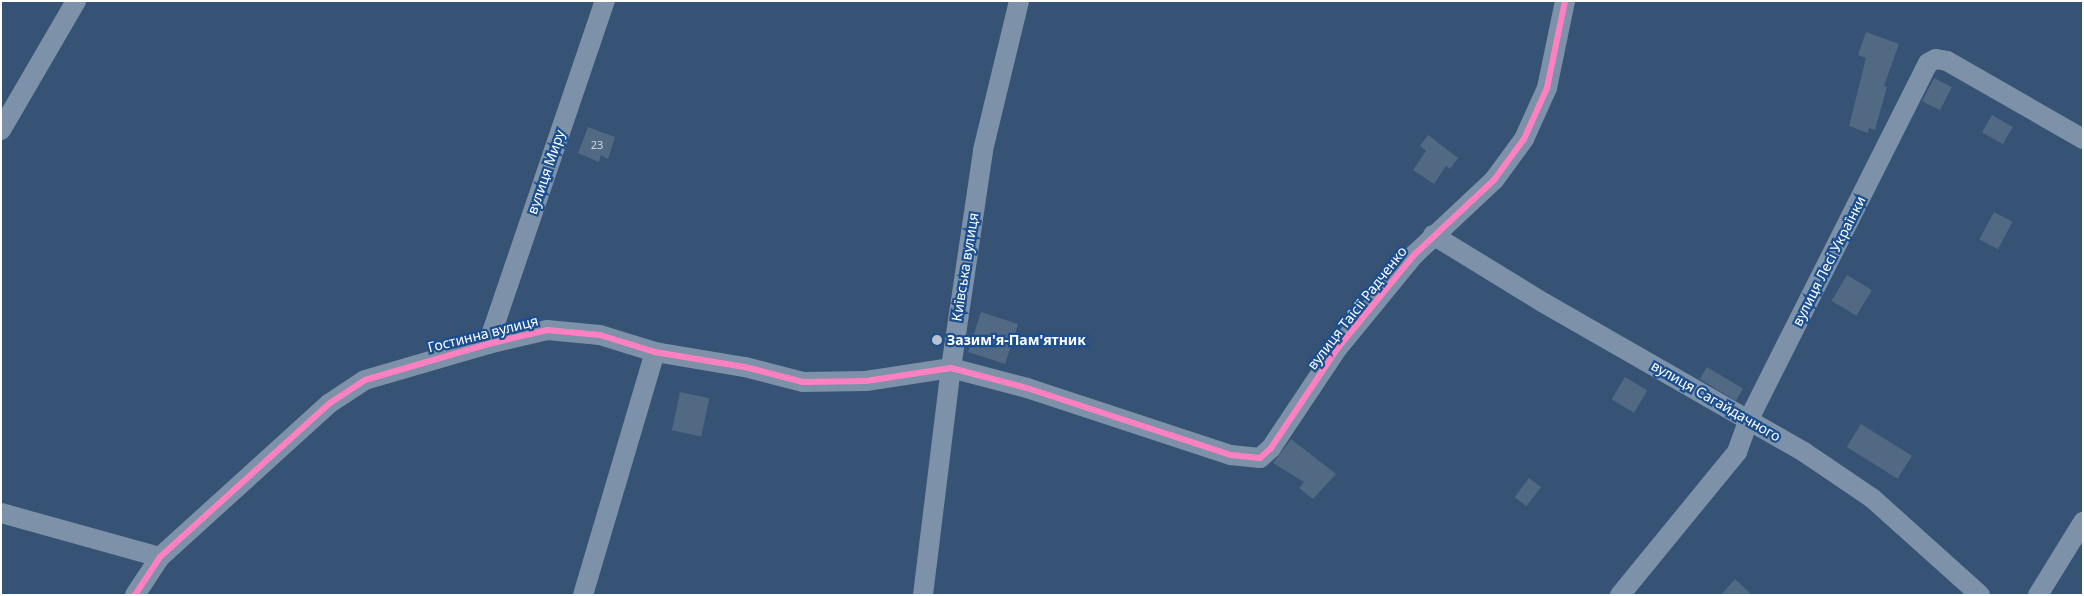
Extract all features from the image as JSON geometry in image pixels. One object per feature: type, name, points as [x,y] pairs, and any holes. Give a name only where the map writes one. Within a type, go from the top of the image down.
[{"type":"street","points":[[1,130],[76,1]]},
{"type":"street","name":"вулиця Миру","points":[[488,344],[605,1]]},
{"type":"street","name":"Київська вулиця","points":[[923,595],[951,368],[983,150],[1019,1]]},
{"type":"street","name":"вулиця Таїсії Радченко","points":[[951,368],[1028,388],[1231,455],[1260,458],[1271,448],[1337,349],[1433,235],[1494,180],[1524,139],[1547,88],[1565,1]]},
{"type":"street","name":"вулиця Лесі Українки","points":[[1620,595],[1738,452],[1749,419],[1928,63],[1936,59],[1947,61],[2083,139]]},
{"type":"street","name":"вулиця Сагайдачного","points":[[1433,235],[1544,303],[1749,419],[1872,498],[1980,595]]},
{"type":"street","name":"Гостинна вулиця","points":[[135,595],[160,557],[330,403],[365,380],[488,344],[547,330],[600,335],[655,352],[745,367],[803,382],[866,381],[951,368]]},
{"type":"street","points":[[583,595],[655,352]]},
{"type":"street","points":[[1,513],[160,557]]},
{"type":"street","points":[[2038,595],[2083,522]]},
{"type":"building","points":[[1866,32],[1899,44],[1884,86],[1887,87],[1875,130],[1869,128],[1868,133],[1849,126],[1866,58],[1858,55]]},
{"type":"building","points":[[1934,78],[1952,87],[1940,110],[1922,101]]},
{"type":"building","points":[[1992,115],[2013,127],[2003,144],[1982,132]]},
{"type":"building","points":[[588,127],[615,137],[608,159],[601,155],[599,162],[578,153]]},
{"type":"building","points":[[1428,135],[1458,158],[1450,169],[1446,166],[1434,184],[1413,170],[1426,151],[1420,146]]},
{"type":"building","points":[[1994,212],[2013,222],[1998,249],[1979,239]]},
{"type":"building","points":[[1847,275],[1872,290],[1856,316],[1832,301]]},
{"type":"building","points":[[981,312],[1018,324],[1005,364],[968,352]]},
{"type":"building","points":[[1707,367],[1743,389],[1736,401],[1700,379]]},
{"type":"building","points":[[1625,377],[1647,390],[1634,413],[1612,399]]},
{"type":"building","points":[[680,392],[709,398],[701,436],[672,430]]},
{"type":"building","points":[[1861,424],[1912,456],[1898,479],[1847,447]]},
{"type":"building","points":[[1291,439],[1336,474],[1313,499],[1299,488],[1304,482],[1273,463]]},
{"type":"building","points":[[1529,478],[1541,487],[1527,506],[1515,497]]},
{"type":"building","points":[[1735,579],[1752,595],[1721,595]]},
{"type":"cycle path","points":[[135,595],[160,557],[330,403],[365,380],[488,344],[547,330],[600,335],[655,352],[745,367],[803,382],[866,381],[951,368],[1027,388],[1231,455],[1260,458],[1271,448],[1337,349],[1414,255],[1494,180],[1524,139],[1547,88],[1565,1]]},
{"type":"place","name":"Зазим'я-Пам'ятник","points":[[937,340]]}]
